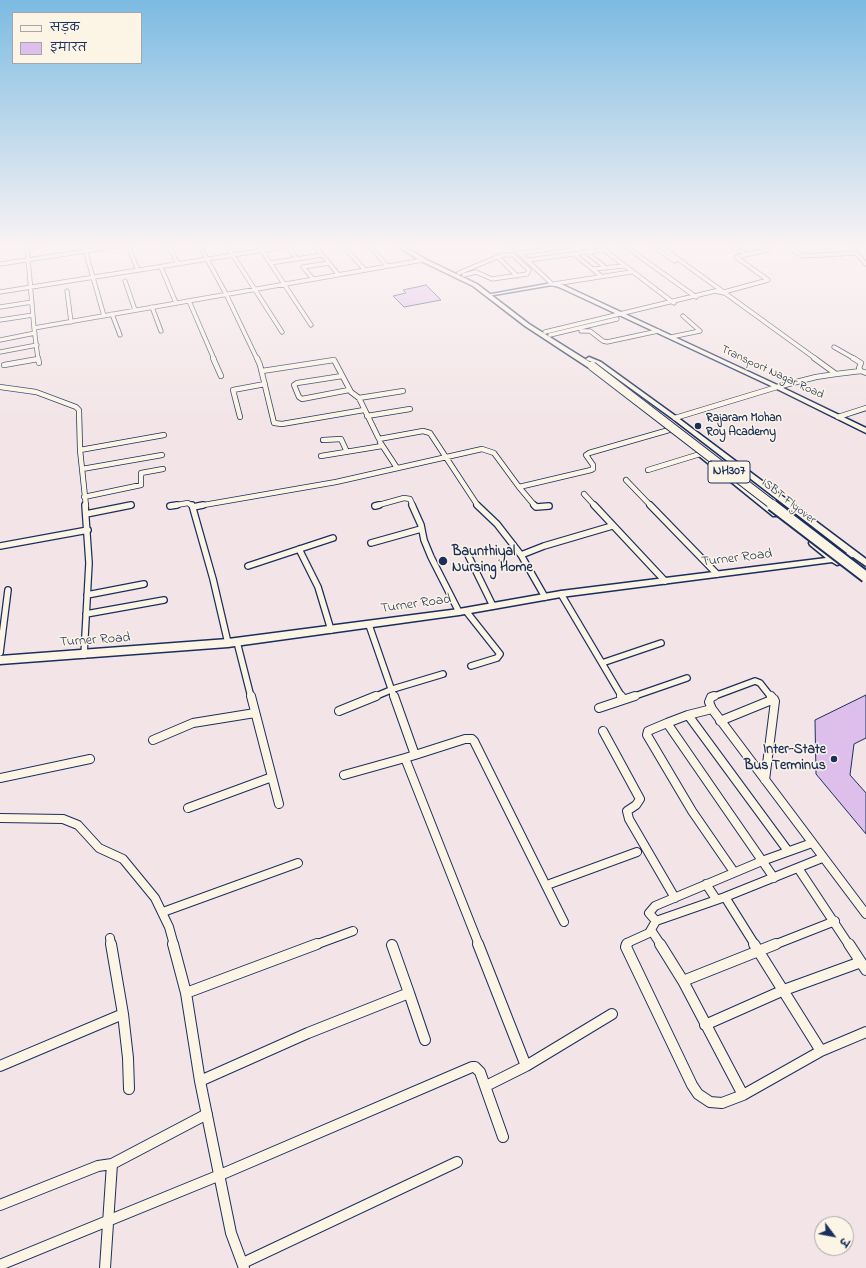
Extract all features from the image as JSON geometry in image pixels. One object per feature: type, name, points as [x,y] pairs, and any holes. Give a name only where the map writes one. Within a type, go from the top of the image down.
[{"type":"highway","name":"NH307","points":[[503,305],[527,325],[581,360]]},
{"type":"highway","name":"NH307","points":[[506,305],[593,363]]},
{"type":"highway","name":"ISBT Flyover","points":[[581,360],[593,363],[866,570]]},
{"type":"highway","name":"ISBT Flyover","points":[[593,363],[866,577]]},
{"type":"main road","name":"Transport Nagar Road","points":[[603,305],[777,387],[866,431]]},
{"type":"main road","points":[[581,360],[834,559],[866,582]]},
{"type":"main road","points":[[593,363],[619,377],[675,418],[866,563]]},
{"type":"main road","name":"Turner Road","points":[[0,660],[84,655],[232,642],[331,630],[462,612],[561,594],[834,559],[854,554]]},
{"type":"street","points":[[0,307],[12,305]]},
{"type":"street","points":[[4,365],[39,361],[32,305]]},
{"type":"street","points":[[68,305],[71,322]]},
{"type":"street","points":[[101,305],[104,316]]},
{"type":"street","points":[[133,305],[135,310]]},
{"type":"street","points":[[34,328],[166,305]]},
{"type":"street","points":[[192,305],[221,376]]},
{"type":"street","points":[[231,305],[262,371],[275,424],[364,410]]},
{"type":"street","points":[[266,305],[282,332]]},
{"type":"street","points":[[298,305],[311,325]]},
{"type":"street","points":[[550,335],[660,305]]},
{"type":"street","points":[[741,305],[836,374]]},
{"type":"street","points":[[550,335],[587,329],[624,315],[676,306]]},
{"type":"street","points":[[152,308],[161,332]]},
{"type":"street","points":[[112,314],[120,335]]},
{"type":"street","points":[[0,320],[33,315]]},
{"type":"street","points":[[670,337],[700,331],[683,316]]},
{"type":"street","points":[[587,329],[603,341],[607,342],[658,331]]},
{"type":"street","points":[[0,340],[35,333]]},
{"type":"street","points":[[0,352],[37,345]]},
{"type":"street","points":[[834,347],[861,363],[858,368],[860,371]]},
{"type":"street","points":[[262,371],[332,359],[349,390],[359,398],[382,446],[397,468]]},
{"type":"street","points":[[675,418],[777,387],[816,377],[860,371],[866,373]]},
{"type":"street","points":[[342,376],[297,383],[294,385],[299,397],[302,399],[349,390]]},
{"type":"street","points":[[240,417],[233,390],[265,384]]},
{"type":"street","points":[[0,387],[36,392],[78,408],[80,412],[80,450],[88,530],[89,563],[84,655]]},
{"type":"street","points":[[359,398],[403,391]]},
{"type":"street","points":[[838,417],[866,408]]},
{"type":"street","points":[[367,416],[410,409]]},
{"type":"street","points":[[519,487],[591,470],[594,467],[586,455],[589,452],[669,430]]},
{"type":"street","points":[[379,439],[427,431],[432,435],[479,508],[497,524],[521,555],[545,597]]},
{"type":"street","points":[[80,450],[164,435]]},
{"type":"street","points":[[324,440],[341,439],[347,452]]},
{"type":"street","points":[[321,456],[382,446]]},
{"type":"street","points":[[193,507],[336,482],[476,450],[487,450],[494,454],[536,507],[549,506]]},
{"type":"street","points":[[648,470],[700,454]]},
{"type":"street","points":[[82,469],[162,455]]},
{"type":"street","points":[[84,497],[140,485],[141,473],[163,469]]},
{"type":"street","points":[[626,480],[718,574]]},
{"type":"street","points":[[584,494],[612,526],[665,581]]},
{"type":"street","points":[[375,506],[404,498],[410,499],[431,557],[462,612],[500,654],[497,658],[471,666]]},
{"type":"street","points":[[170,506],[188,503],[193,507],[213,579],[255,713],[279,804]]},
{"type":"street","points":[[86,514],[131,505]]},
{"type":"street","points":[[521,555],[544,546],[612,526]]},
{"type":"street","points":[[371,543],[421,529]]},
{"type":"street","points":[[0,546],[88,530]]},
{"type":"street","points":[[248,566],[333,538]]},
{"type":"street","points":[[299,549],[318,587],[331,630]]},
{"type":"street","points":[[466,551],[493,606]]},
{"type":"street","points":[[87,595],[144,584]]},
{"type":"street","points":[[0,653],[8,590]]},
{"type":"street","points":[[561,594],[623,699]]},
{"type":"street","points":[[86,614],[164,600]]},
{"type":"street","points":[[370,625],[415,755]]},
{"type":"street","points":[[602,663],[661,643]]},
{"type":"street","points":[[339,710],[393,689],[443,674]]},
{"type":"street","points":[[599,708],[687,678]]},
{"type":"street","points":[[765,780],[774,699],[762,685],[755,681],[711,697],[709,702],[712,709],[822,858],[866,914]]},
{"type":"street","points":[[720,721],[774,699]]},
{"type":"street","points":[[712,709],[688,715],[648,731],[647,733],[692,811],[734,872]]},
{"type":"street","points":[[153,740],[201,721],[255,713]]},
{"type":"street","points":[[688,715],[788,852]]},
{"type":"street","points":[[667,723],[774,878]]},
{"type":"street","points":[[603,732],[640,799],[636,804],[628,809],[629,819],[675,898]]},
{"type":"street","points":[[344,775],[465,739],[469,738],[474,741],[547,885],[564,922]]},
{"type":"street","points":[[405,758],[526,1066]]},
{"type":"street","points":[[0,778],[90,759]]},
{"type":"street","points":[[188,808],[272,776]]},
{"type":"street","points":[[0,818],[63,819],[78,825],[99,848],[123,859],[154,898],[163,912],[169,927],[186,993],[200,1081],[232,1233],[244,1266],[457,1162]]},
{"type":"street","points":[[656,921],[650,917],[650,911],[655,906],[734,872],[812,843]]},
{"type":"street","points":[[547,885],[637,852]]},
{"type":"street","points":[[822,858],[725,897],[656,921],[651,930],[644,936],[627,943],[626,947],[692,1085],[704,1099],[718,1104],[744,1095],[821,1051],[866,1032]]},
{"type":"street","points":[[163,912],[298,863]]},
{"type":"street","points":[[706,1025],[784,990],[864,966],[798,868]]},
{"type":"street","points":[[706,884],[716,899]]},
{"type":"street","points":[[725,897],[821,1051]]},
{"type":"street","points":[[683,981],[834,921]]},
{"type":"street","points":[[651,930],[683,981],[744,1095]]},
{"type":"street","points":[[186,993],[353,931]]},
{"type":"street","points":[[110,938],[123,1014],[130,1089]]},
{"type":"street","points":[[392,945],[425,1040]]},
{"type":"street","points":[[200,1081],[308,1033],[409,993]]},
{"type":"street","points":[[0,1066],[123,1014]]},
{"type":"street","points":[[486,1086],[526,1066],[612,1014]]},
{"type":"street","points":[[0,1265],[220,1175],[472,1067],[475,1067],[480,1072],[503,1136]]},
{"type":"street","points":[[0,1205],[98,1166],[112,1164],[207,1114]]},
{"type":"street","points":[[106,1268],[107,1222],[112,1164]]},
{"type":"building","points":[[402,305],[414,305],[404,307]]},
{"type":"building","name":"Inter-State Bus Terminus","points":[[866,695],[866,738],[854,744],[850,775],[866,793],[866,834],[816,774],[815,720]]},
{"type":"place","name":"Rajaram Mohan Roy Academy","points":[[698,426]]},
{"type":"place","name":"Baunthiyal Nursing Home","points":[[443,561]]},
{"type":"place","name":"Inter-State Bus Terminus","points":[[834,759]]}]
